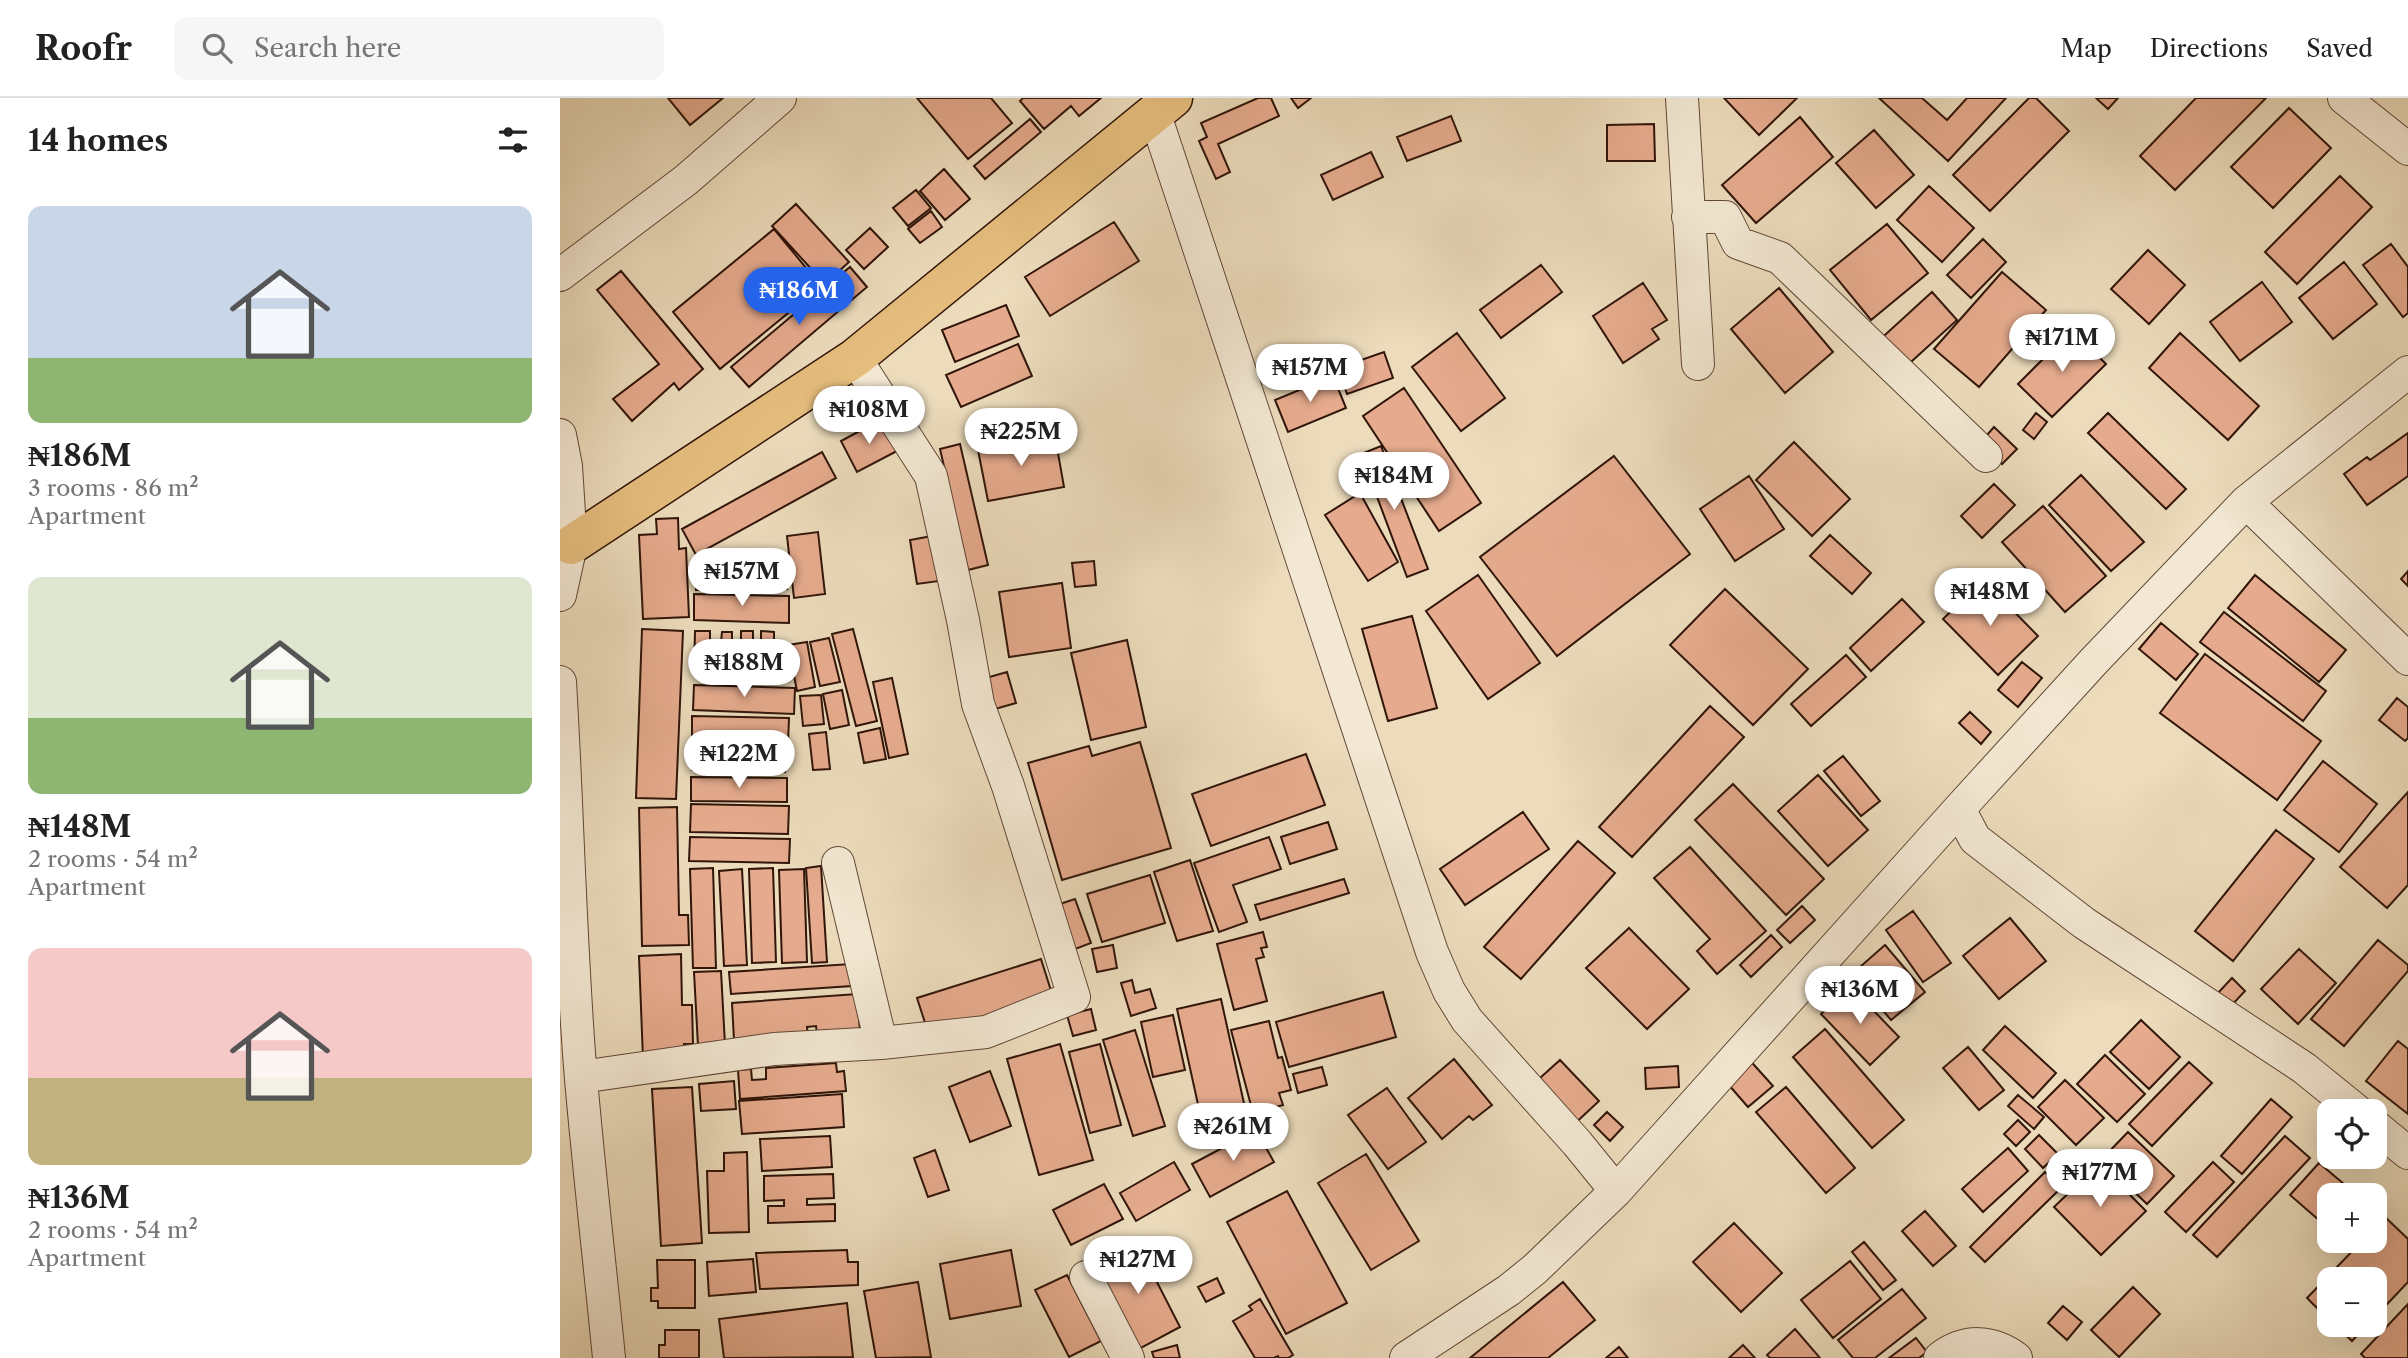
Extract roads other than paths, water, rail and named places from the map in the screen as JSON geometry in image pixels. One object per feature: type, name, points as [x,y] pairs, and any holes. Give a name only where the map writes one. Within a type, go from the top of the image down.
[{"type":"main road","points":[[571,544],[855,358],[1163,105]]},
{"type":"street","points":[[560,275],[686,180],[780,98]]},
{"type":"street","points":[[1682,98],[1698,364]]},
{"type":"street","points":[[2344,98],[2408,149]]},
{"type":"street","points":[[1163,105],[1432,952],[1449,991],[1467,1020],[1577,1143],[1616,1191]]},
{"type":"street","points":[[1688,217],[1725,217],[1738,243],[1780,258],[1986,456]]},
{"type":"street","points":[[581,1077],[774,1049],[881,1043],[986,1032],[1074,997],[1008,786],[978,704],[963,620],[931,476],[855,358]]},
{"type":"street","points":[[1406,1358],[1509,1290],[1535,1269],[1616,1191],[2094,661],[2246,502],[2408,372]]},
{"type":"street","points":[[560,435],[566,466],[571,544],[560,595]]},
{"type":"street","points":[[2246,502],[2408,659]]},
{"type":"street","points":[[560,682],[567,855],[581,1077],[609,1358]]},
{"type":"street","points":[[1959,809],[1975,839],[2084,923],[2304,1068],[2342,1099]]},
{"type":"street","points":[[838,863],[881,1043]]},
{"type":"street","points":[[2387,1136],[2408,1153]]},
{"type":"street","points":[[1086,1277],[1128,1358]]},
{"type":"street","points":[[1940,1358],[1952,1349],[1978,1343],[2003,1348],[2016,1358]]}]
